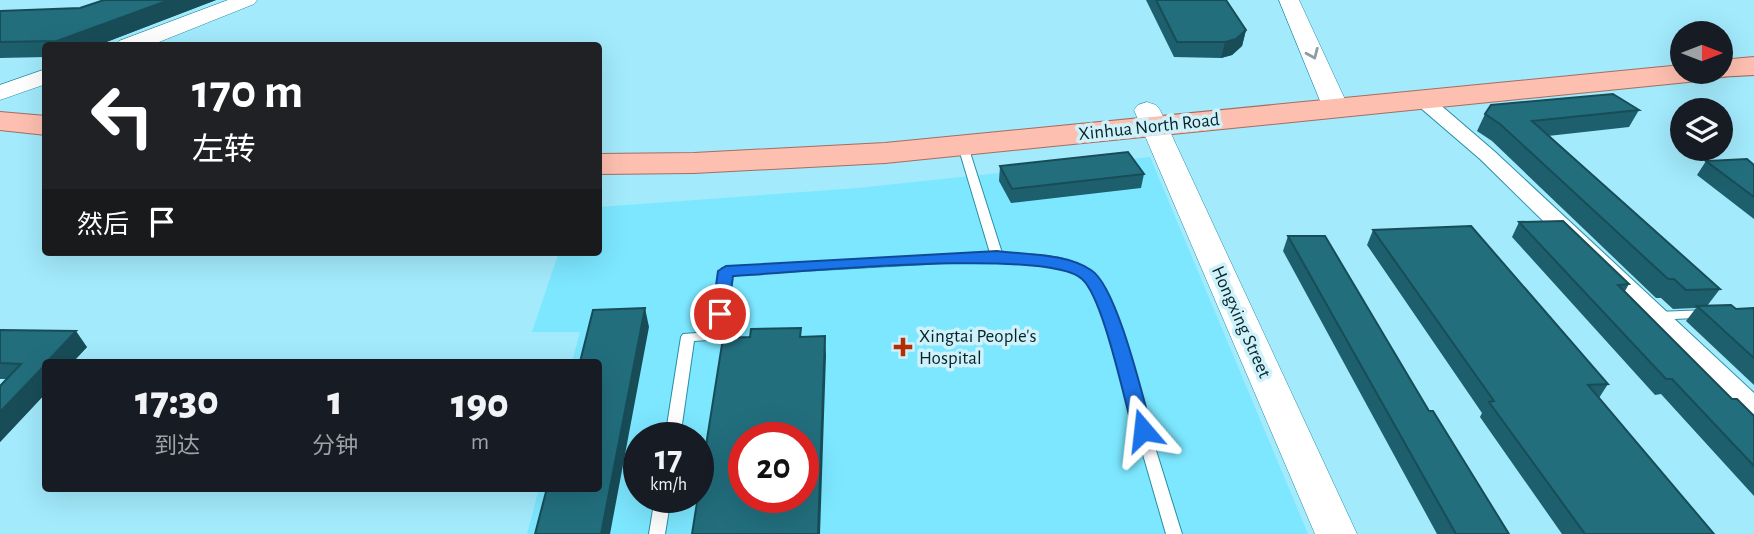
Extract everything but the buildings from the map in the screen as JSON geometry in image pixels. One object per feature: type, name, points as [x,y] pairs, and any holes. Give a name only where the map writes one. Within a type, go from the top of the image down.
[{"type":"main road","points":[[1733,52],[1754,50]]},
{"type":"main road","name":"Xinhua North Road","points":[[602,146],[696,145],[1150,118],[1342,99],[1670,59]]},
{"type":"main road","points":[[1733,68],[1754,66]]},
{"type":"main road","name":"Xinhua North Road","points":[[1342,99],[1423,100],[1670,75]]},
{"type":"main road","points":[[0,102],[42,107]]},
{"type":"main road","name":"Xinhua North Road","points":[[602,164],[840,156],[963,146],[1150,118]]},
{"type":"main road","points":[[0,121],[42,126]]},
{"type":"street","points":[[137,42],[247,0]]},
{"type":"street","points":[[161,42],[269,0]]},
{"type":"street","points":[[1289,0],[1342,99]]},
{"type":"street","points":[[1306,0],[1342,99]]},
{"type":"street","points":[[0,93],[42,77]]},
{"type":"street","points":[[0,102],[42,86]]},
{"type":"street","points":[[1423,100],[1488,156],[1754,411]]},
{"type":"street","name":"Hongxing Street","points":[[1150,118],[1336,534]]},
{"type":"lane","points":[[963,146],[997,256]]},
{"type":"lane","points":[[675,422],[688,337],[717,336],[726,271],[997,256],[1061,263],[1088,275],[1104,299],[1174,534]]},
{"type":"lane","points":[[1655,316],[1717,313]]},
{"type":"lane","points":[[657,534],[660,513]]},
{"type":"shaded area","name":"Xingtai People's Hospital","points":[[1150,157],[1308,534],[527,534],[538,492],[602,492],[602,359],[573,359],[580,332],[532,332],[558,256],[602,256],[602,207],[858,188]]},
{"type":"place","name":"Xingtai People's Hospital","points":[[903,347]]},
{"type":"route","points":[[720,314],[726,271],[997,256],[1061,263],[1088,275],[1104,299],[1143,430]]}]
